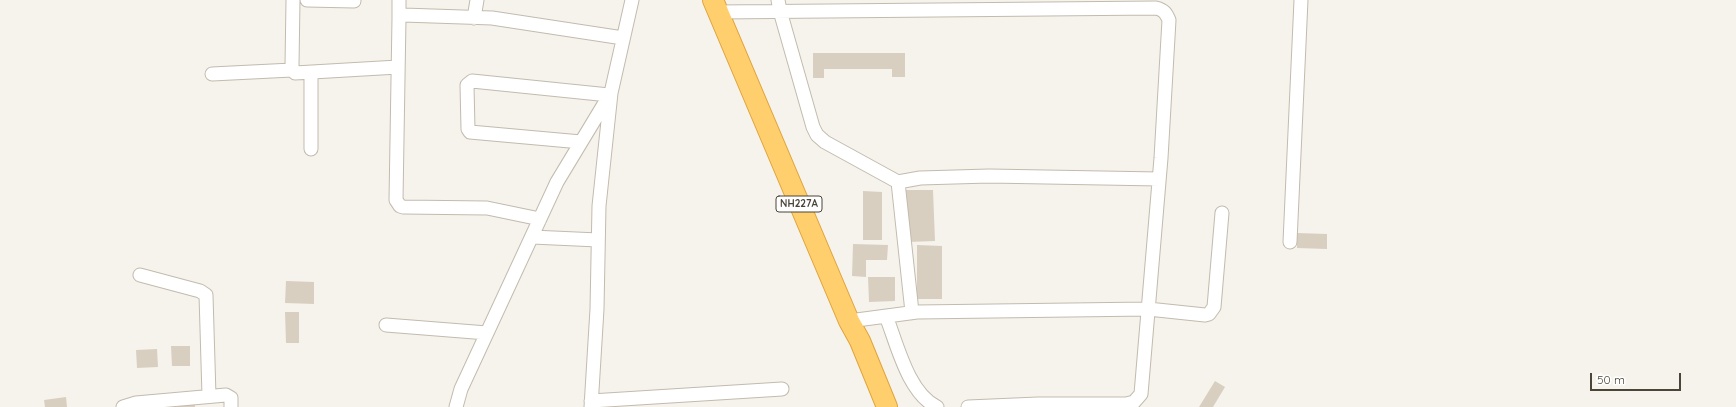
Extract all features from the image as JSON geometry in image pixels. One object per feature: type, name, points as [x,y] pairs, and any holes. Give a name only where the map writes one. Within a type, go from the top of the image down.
[{"type":"highway","name":"NH227A","points":[[716,6],[849,321],[860,341],[887,407]]},
{"type":"street","points":[[292,70],[293,0]]},
{"type":"street","points":[[307,0],[354,1]]},
{"type":"street","points":[[399,0],[397,204],[403,207],[487,208],[540,219]]},
{"type":"street","points":[[474,18],[477,0]]},
{"type":"street","points":[[632,0],[610,94],[599,206],[597,309],[591,404],[782,389]]},
{"type":"street","points":[[1290,242],[1301,0]]},
{"type":"street","points":[[716,6],[1156,8],[1162,9],[1169,20],[1159,178],[1141,394],[1134,402],[1126,404],[1038,404],[968,407]]},
{"type":"street","points":[[779,6],[813,127],[817,135],[832,147],[898,182],[920,178],[989,176],[1159,178]]},
{"type":"street","points":[[399,18],[403,16],[492,18],[623,38]]},
{"type":"street","points":[[212,74],[292,70],[299,73],[311,73],[398,68]]},
{"type":"street","points":[[311,73],[311,149]]},
{"type":"street","points":[[581,142],[470,132],[468,128],[467,84],[472,82],[610,94]]},
{"type":"street","points":[[456,407],[461,389],[557,182],[610,94]]},
{"type":"street","points":[[898,182],[912,312]]},
{"type":"street","points":[[849,321],[912,312],[1148,309],[1205,315],[1212,311],[1222,213]]},
{"type":"street","points":[[532,237],[598,240]]},
{"type":"street","points":[[140,275],[200,291],[206,295],[209,396]]},
{"type":"street","points":[[886,316],[908,373],[920,395],[937,407]]},
{"type":"street","points":[[386,325],[487,333]]},
{"type":"street","points":[[123,407],[136,402],[209,396],[229,396],[231,407]]},
{"type":"building","points":[[813,53],[905,53],[905,77],[892,77],[892,69],[824,69],[824,78],[813,78]]},
{"type":"building","points":[[906,190],[933,190],[935,241],[908,242]]},
{"type":"building","points":[[863,191],[882,192],[882,240],[863,240]]},
{"type":"building","points":[[1297,233],[1327,234],[1327,249],[1297,248]]},
{"type":"building","points":[[853,244],[888,245],[887,260],[866,260],[866,277],[852,276]]},
{"type":"building","points":[[917,245],[942,246],[942,299],[917,299]]},
{"type":"building","points":[[868,277],[895,277],[895,301],[869,302]]},
{"type":"building","points":[[286,281],[314,282],[314,304],[285,303]]},
{"type":"building","points":[[285,312],[299,312],[299,343],[286,343]]},
{"type":"building","points":[[171,346],[190,346],[190,366],[172,366]]},
{"type":"building","points":[[157,349],[158,367],[137,368],[136,350]]},
{"type":"building","points":[[1215,381],[1225,387],[1213,407],[1199,407]]},
{"type":"building","points":[[66,397],[67,407],[45,407],[44,400]]},
{"type":"building","points":[[195,403],[195,407],[178,407],[178,405]]}]
